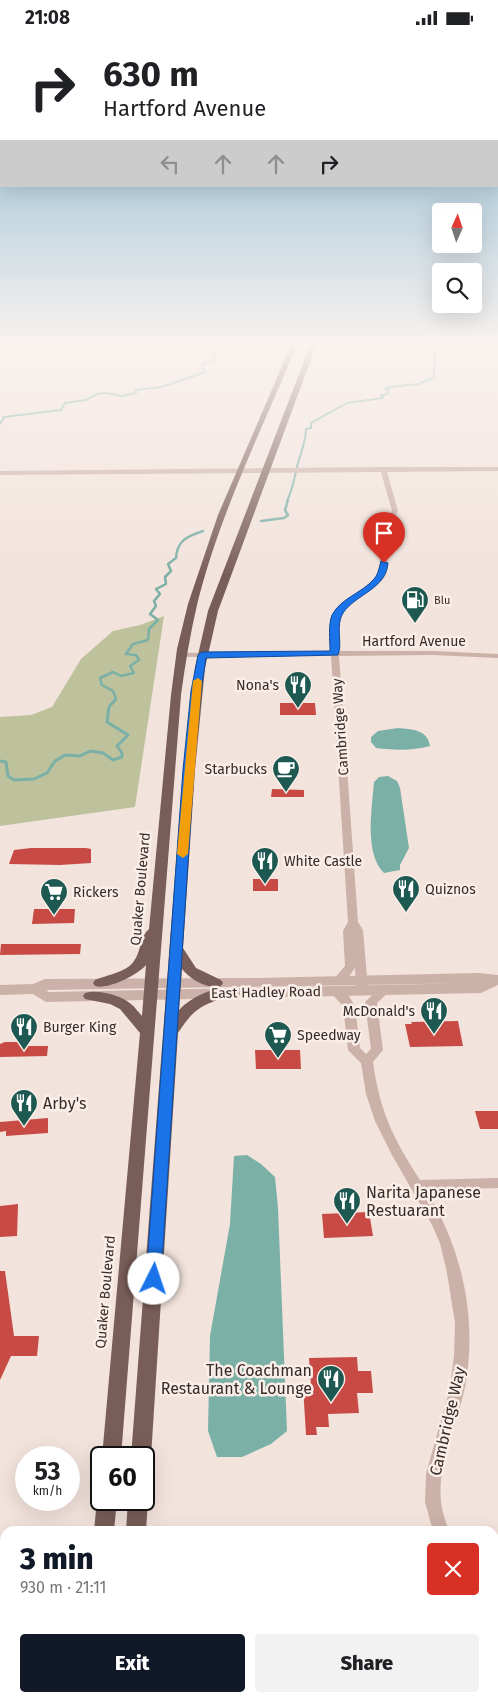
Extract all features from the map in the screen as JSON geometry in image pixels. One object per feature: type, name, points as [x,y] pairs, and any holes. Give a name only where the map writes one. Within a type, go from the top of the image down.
[{"type":"main road","name":"Quaker Boulevard","points":[[112,1446],[181,655],[201,572],[239,470],[261,421]]},
{"type":"main road","points":[[142,1446],[176,948],[196,691],[202,655],[222,584],[286,421]]},
{"type":"main road","points":[[100,983],[130,972],[140,964],[157,919]]},
{"type":"main road","points":[[176,948],[193,975],[221,988]]},
{"type":"main road","points":[[170,1033],[182,1015],[196,1001],[221,988]]},
{"type":"main road","points":[[90,996],[113,1000],[125,1006],[148,1033]]},
{"type":"main road","points":[[104,1526],[106,1511]]},
{"type":"main road","points":[[136,1526],[137,1511]]},
{"type":"street","points":[[0,468],[232,467],[239,470]]},
{"type":"street","points":[[0,473],[309,469],[498,469]]},
{"type":"street","name":"Cambridge Way","points":[[362,984],[358,930],[353,922],[335,653],[335,625],[339,611],[376,581],[384,571],[381,535],[395,511],[383,469]]},
{"type":"street","name":"Hartford Avenue","points":[[181,655],[433,653],[498,656]]},
{"type":"street","name":"Cambridge Way","points":[[353,922],[348,931],[350,967],[337,986],[349,1006],[354,1050],[367,1061],[375,1106],[395,1150],[418,1185],[440,1227],[449,1251],[461,1317],[461,1352],[458,1386],[438,1458],[432,1489],[433,1503],[440,1526]]},
{"type":"street","name":"East Hadley Road","points":[[36,989],[46,997],[90,996],[151,989],[337,986],[479,978],[497,980]]},
{"type":"street","name":"East Hadley Road","points":[[362,984],[386,989],[482,988],[497,980]]},
{"type":"street","name":"East Hadley Road","points":[[0,990],[36,989],[45,984],[100,983],[151,989]]},
{"type":"street","points":[[367,1061],[377,1050],[372,1002],[374,998],[386,989]]},
{"type":"street","points":[[418,1185],[498,1183]]},
{"type":"green space","points":[[164,616],[135,807],[0,826],[0,717],[31,715],[52,707],[81,659],[113,631],[140,625]]},
{"type":"water","points":[[398,728],[418,731],[426,737],[430,746],[390,749],[376,748],[371,742],[371,737],[378,731]]},
{"type":"water","points":[[388,776],[397,781],[400,788],[409,848],[400,865],[400,870],[384,873],[374,854],[371,817],[374,782],[379,777]]},
{"type":"water","points":[[247,1155],[261,1164],[275,1177],[278,1208],[287,1431],[271,1444],[242,1457],[217,1457],[208,1431],[210,1336],[230,1224],[234,1156]]},
{"type":"building","name":"Nona's","points":[[280,703],[315,703],[316,715],[280,715]]},
{"type":"building","name":"Starbucks","points":[[272,789],[304,790],[304,797],[271,797]]},
{"type":"building","points":[[31,848],[91,849],[91,863],[60,865],[9,864],[14,850]]},
{"type":"building","name":"White Castle","points":[[253,879],[278,879],[278,891],[253,891]]},
{"type":"building","name":"Rickers","points":[[34,909],[75,909],[74,923],[32,924]]},
{"type":"building","points":[[1,944],[81,944],[80,954],[0,955]]},
{"type":"building","name":"McDonald's","points":[[458,1021],[463,1046],[410,1047],[405,1024],[412,1024],[411,1022]]},
{"type":"building","name":"Burger King","points":[[5,1042],[21,1042],[21,1046],[48,1046],[47,1056],[0,1057],[0,1044]]},
{"type":"building","name":"Speedway","points":[[255,1050],[300,1050],[301,1069],[256,1069]]},
{"type":"building","points":[[475,1111],[498,1111],[498,1129],[480,1129]]},
{"type":"building","name":"Arby's","points":[[48,1118],[48,1133],[6,1136],[6,1131],[0,1132],[0,1122]]},
{"type":"building","points":[[18,1204],[17,1236],[0,1237],[0,1206]]},
{"type":"building","name":"Narita Japanese Restuarant","points":[[369,1212],[373,1236],[324,1238],[322,1214]]},
{"type":"building","points":[[0,1271],[5,1271],[14,1336],[39,1336],[37,1356],[11,1356],[0,1380]]},
{"type":"building","name":"The Coachman Restaurant & Lounge","points":[[357,1357],[358,1371],[371,1371],[373,1393],[357,1393],[359,1413],[328,1414],[329,1427],[316,1427],[317,1435],[306,1435],[303,1386],[311,1386],[309,1358]]},
{"type":"waterway","points":[[287,501],[293,486],[306,429],[311,428],[311,423],[315,421]]},
{"type":"waterway","points":[[261,521],[284,518],[288,515],[285,510],[288,500]]},
{"type":"waterway","points":[[114,702],[116,699],[113,691],[102,685],[100,678],[113,672],[121,676],[134,673],[130,666],[139,660],[136,655],[126,654],[133,644],[148,640],[149,629],[158,620],[150,614],[156,606],[154,601],[160,594],[156,589],[166,584],[165,577],[171,571],[168,564],[176,558],[179,547],[184,540],[203,531]]},
{"type":"waterway","points":[[0,761],[6,762],[8,776],[14,780],[34,779],[47,773],[55,761],[65,755],[80,756],[90,751],[103,753],[113,760],[122,757],[122,753],[117,746],[128,735],[107,722],[109,707],[115,700]]},
{"type":"slow traffic","points":[[183,854],[198,681]]},
{"type":"place","name":"Blu","points":[[415,624]]},
{"type":"place","name":"Nona's","points":[[298,709]]},
{"type":"place","name":"Starbucks","points":[[286,793]]},
{"type":"place","name":"White Castle","points":[[265,885]]},
{"type":"place","name":"Quiznos","points":[[406,913]]},
{"type":"place","name":"Rickers","points":[[54,916]]},
{"type":"place","name":"McDonald's","points":[[434,1035]]},
{"type":"place","name":"Burger King","points":[[24,1051]]},
{"type":"place","name":"Speedway","points":[[278,1059]]},
{"type":"place","name":"Arby's","points":[[24,1127]]},
{"type":"place","name":"Narita Japanese Restuarant","points":[[347,1225]]},
{"type":"place","name":"The Coachman Restaurant & Lounge","points":[[331,1403]]},
{"type":"route","points":[[154,1279],[189,770],[196,691],[202,655],[335,653],[335,620],[339,611],[373,585],[384,571],[384,563]]}]
